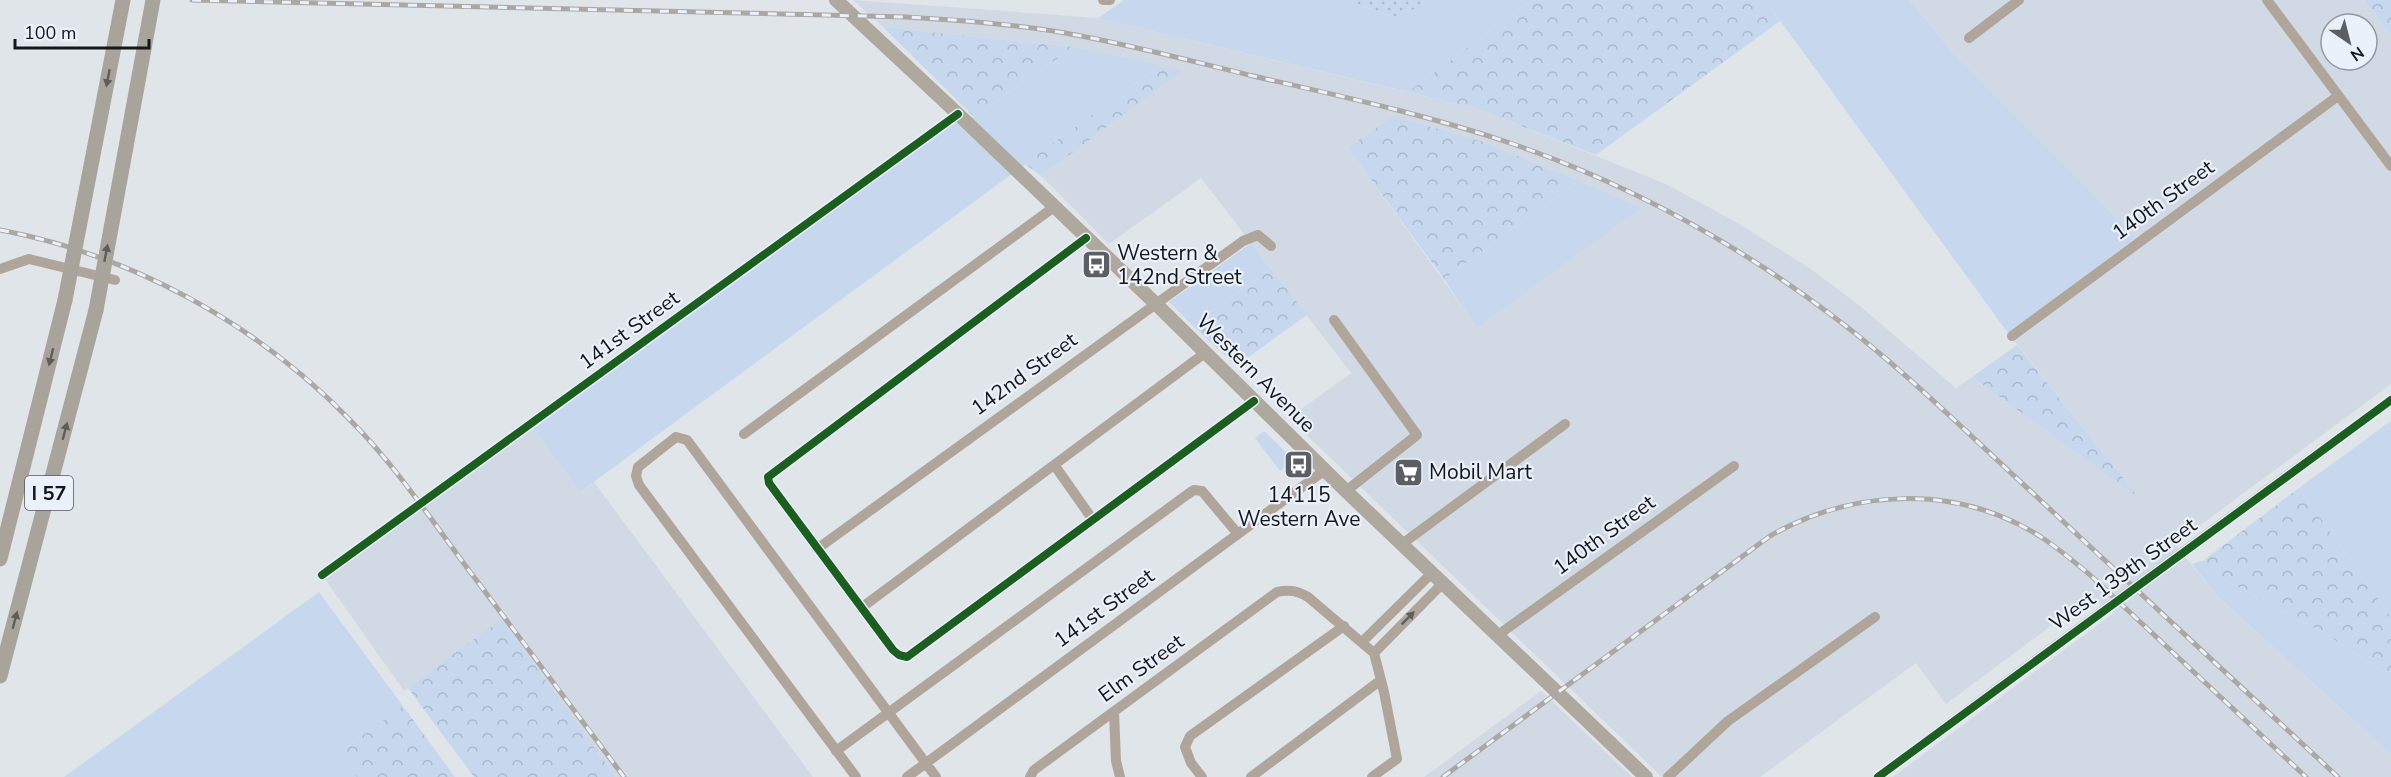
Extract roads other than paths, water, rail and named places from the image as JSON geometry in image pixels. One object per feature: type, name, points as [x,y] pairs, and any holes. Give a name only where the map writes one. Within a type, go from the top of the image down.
[{"type":"highway","name":"I 57","points":[[0,559],[65,300],[123,0]]},
{"type":"highway","name":"I 57","points":[[0,676],[96,310],[153,0]]},
{"type":"main road","name":"Western Avenue","points":[[836,0],[958,114],[1155,303],[1325,471],[1646,777]]},
{"type":"street","points":[[1969,38],[2019,0]]},
{"type":"street","points":[[2267,0],[2391,166]]},
{"type":"street","name":"140th Street","points":[[2012,336],[2338,96]]},
{"type":"street","name":"141st Street","points":[[322,575],[958,114]]},
{"type":"street","points":[[744,434],[1054,207]]},
{"type":"street","name":"142nd Street","points":[[817,549],[1243,241],[1258,235],[1271,246]]},
{"type":"street","points":[[1086,238],[768,477],[769,483],[893,650],[907,657],[1254,401]]},
{"type":"street","points":[[0,268],[29,259],[115,280]]},
{"type":"street","points":[[1334,320],[1417,435],[1346,491]]},
{"type":"street","points":[[861,608],[1206,353]]},
{"type":"street","name":"West 139th Street","points":[[1878,777],[2391,400]]},
{"type":"street","points":[[1402,544],[1565,424]]},
{"type":"street","points":[[856,777],[639,485],[636,476],[638,467],[676,437],[687,440],[936,777]]},
{"type":"street","points":[[1055,466],[1093,520]]},
{"type":"street","name":"140th Street","points":[[1498,635],[1734,466]]},
{"type":"street","name":"141st Street","points":[[907,777],[1325,471]]},
{"type":"street","points":[[836,751],[1194,490],[1202,491],[1238,534]]},
{"type":"street","points":[[1363,641],[1432,573]]},
{"type":"street","points":[[1374,652],[1443,583]]},
{"type":"street","name":"Elm Street","points":[[1030,777],[1034,770],[1277,592],[1288,589],[1297,591],[1344,626]]},
{"type":"street","points":[[1668,777],[1728,721],[1875,617]]},
{"type":"street","points":[[1202,777],[1191,763],[1185,747],[1190,736],[1344,626],[1374,652],[1397,759],[1372,777]]},
{"type":"street","points":[[1251,777],[1381,680]]},
{"type":"street","points":[[1114,712],[1116,762],[1120,777]]},
{"type":"railway","points":[[192,0],[906,17],[1006,25],[1065,33],[1159,53],[1384,107],[1513,144],[1597,177],[1678,217],[1756,263],[1830,314],[1936,403],[2338,777]]},
{"type":"railway","points":[[0,230],[49,241],[97,257],[190,298],[275,353],[314,385],[367,438],[399,476],[624,777]]},
{"type":"railway","points":[[1443,777],[1770,536],[1802,520],[1836,508],[1871,501],[1906,499],[1941,501],[1975,508],[2009,520],[2047,541],[2089,574],[2306,777]]},
{"type":"place","name":"Western & 142nd Street","points":[[1096,265]]},
{"type":"place","name":"14115 Western Ave","points":[[1299,464]]},
{"type":"place","name":"Mobil Mart","points":[[1408,472]]}]
